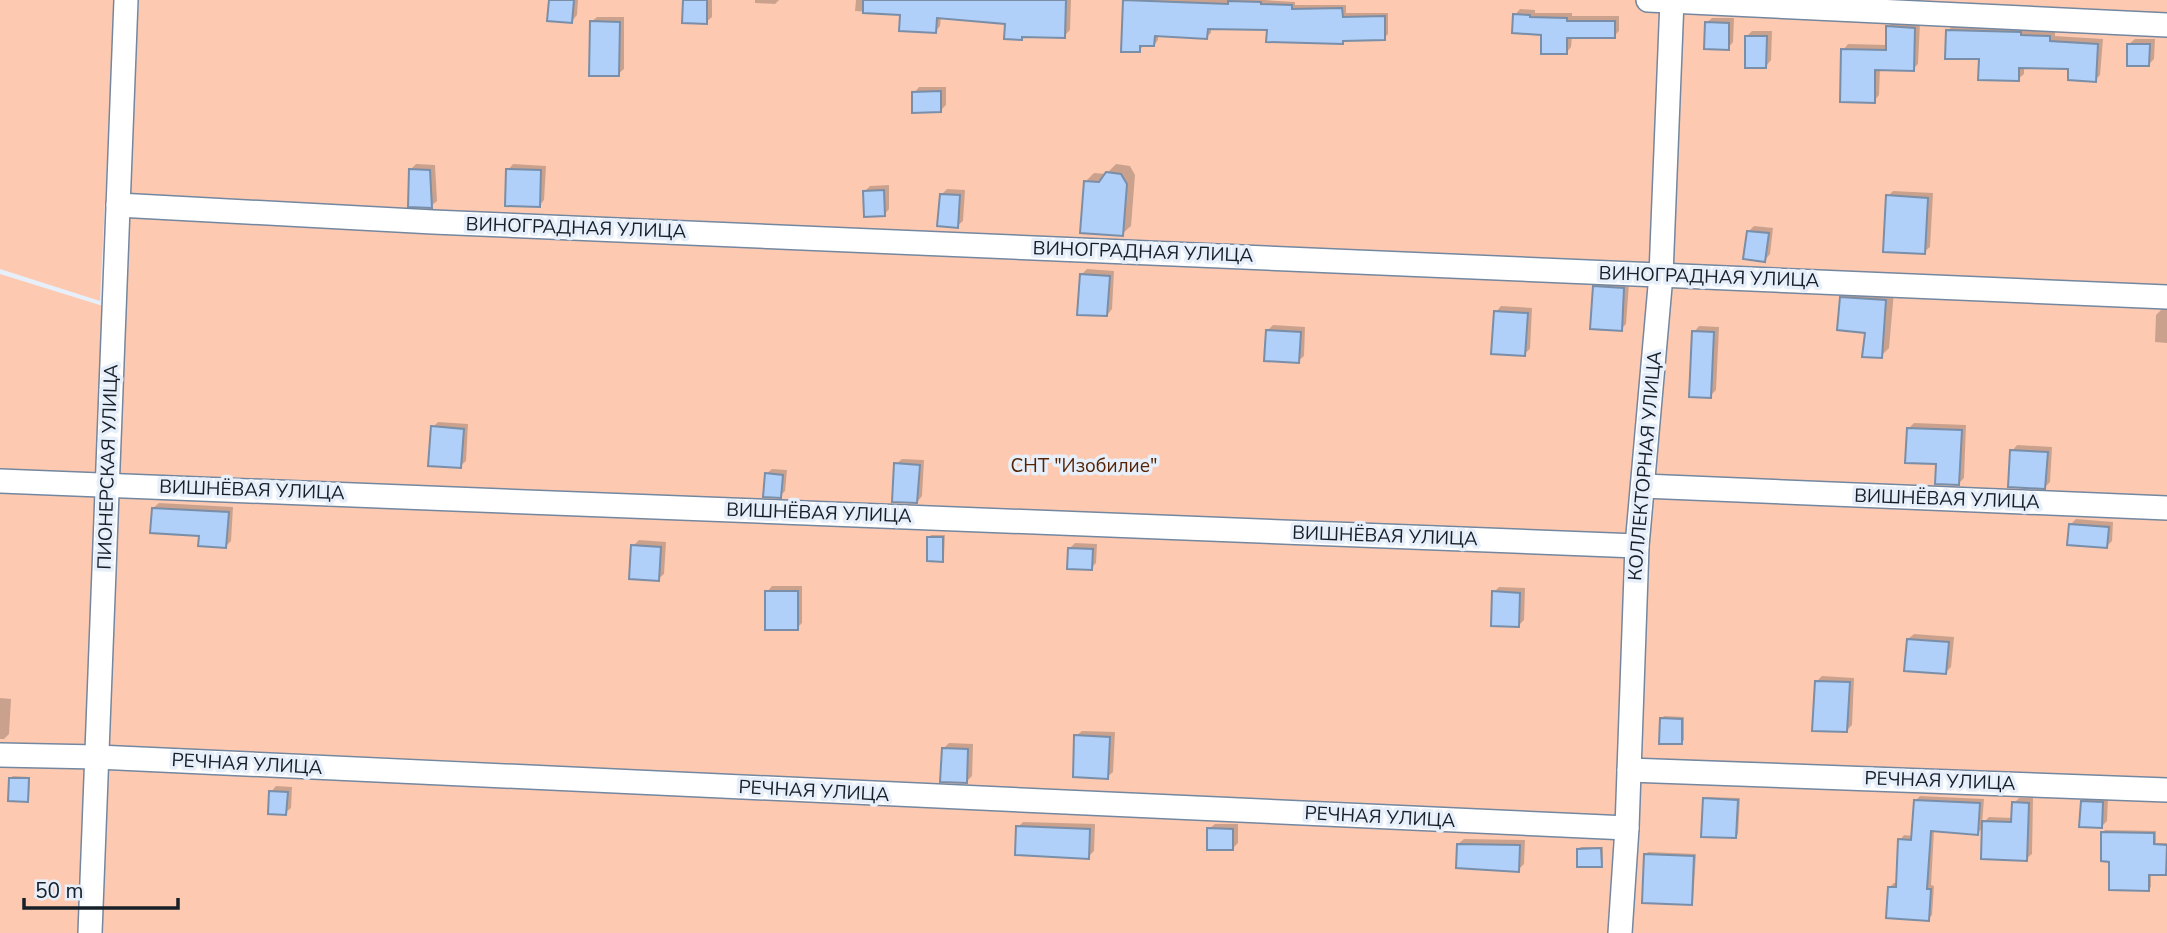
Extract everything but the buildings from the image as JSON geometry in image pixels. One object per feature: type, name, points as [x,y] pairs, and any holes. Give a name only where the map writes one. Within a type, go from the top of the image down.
[{"type":"street","name":"ПИОНЕРСКАЯ УЛИЦА","points":[[90,933],[126,0]]},
{"type":"street","points":[[1648,0],[2167,25]]},
{"type":"street","name":"КОЛЛЕКТОРНАЯ УЛИЦА","points":[[1619,933],[1627,828],[1637,546],[1661,275],[1672,1]]},
{"type":"street","name":"ВИНОГРАДНАЯ УЛИЦА","points":[[118,205],[433,222],[2167,297]]},
{"type":"street","name":"ВИШНЁВАЯ УЛИЦА","points":[[0,481],[1637,546]]},
{"type":"street","name":"ВИШНЁВАЯ УЛИЦА","points":[[1643,486],[2167,508]]},
{"type":"street","name":"РЕЧНАЯ УЛИЦА","points":[[0,755],[97,757],[1627,828]]},
{"type":"street","name":"РЕЧНАЯ УЛИЦА","points":[[1629,770],[2167,790]]},
{"type":"green space","points":[[0,0],[115,0],[100,301],[0,269]]},
{"type":"green space","name":"СНТ \"Изобилие\"","points":[[139,0],[2167,0],[2167,933],[0,933],[0,274],[119,311]]}]
